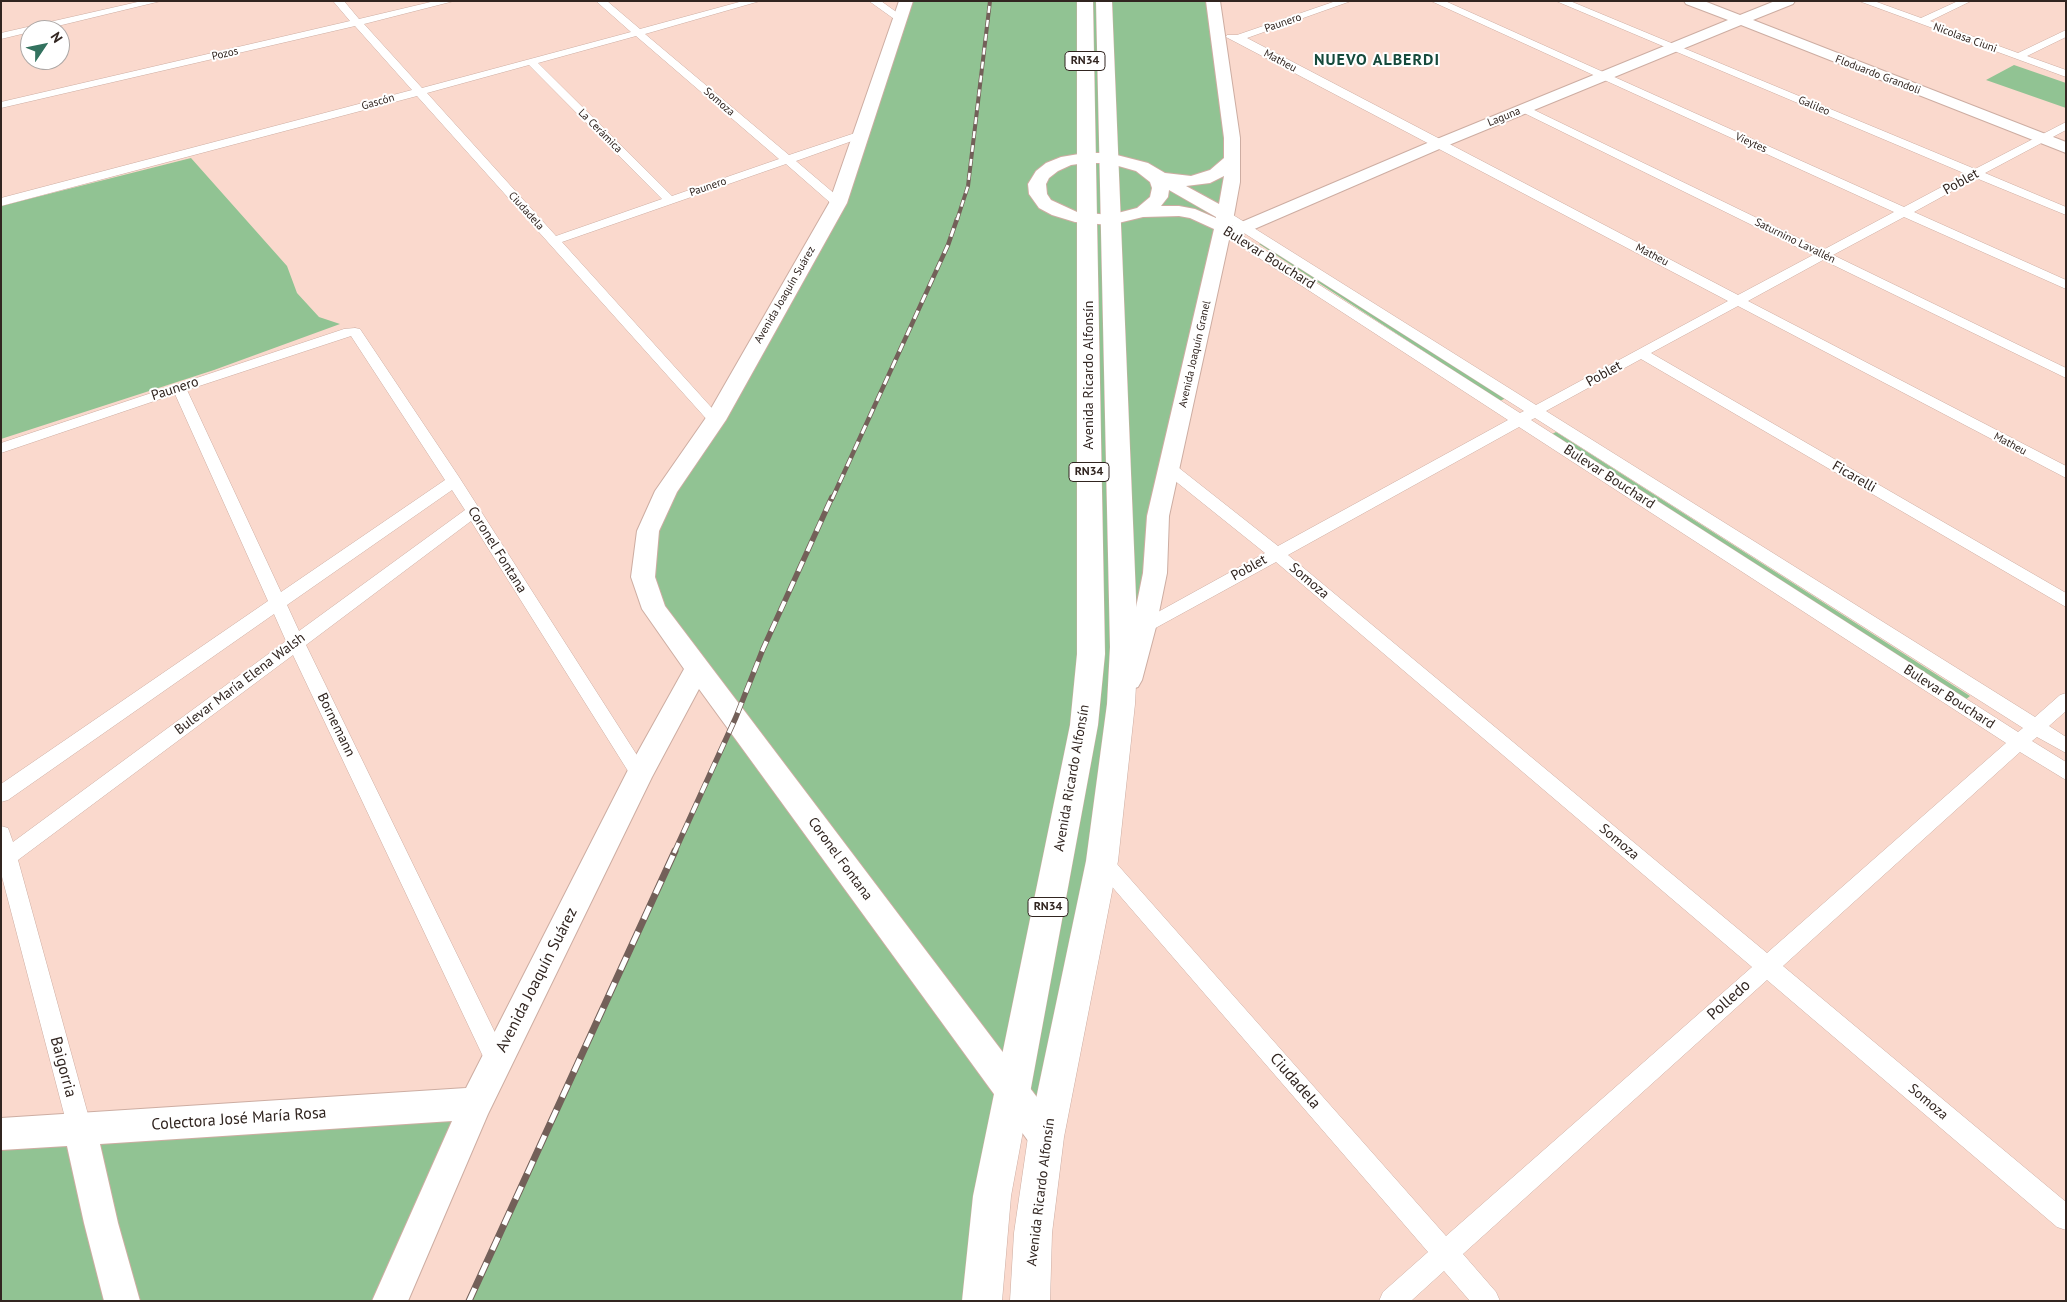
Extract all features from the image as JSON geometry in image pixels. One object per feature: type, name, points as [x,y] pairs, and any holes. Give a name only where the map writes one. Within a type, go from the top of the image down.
[{"type":"highway","name":"Avenida Ricardo Alfonsín","points":[[1030,1301],[1033,1233],[1046,1137],[1102,861],[1121,704],[1124,647],[1099,220],[1085,158],[1085,1]]},
{"type":"highway","name":"Avenida Ricardo Alfonsín","points":[[982,1301],[992,1196],[1084,725],[1091,644],[1099,220],[1109,158],[1104,1]]},
{"type":"street","points":[[1,36],[156,1]]},
{"type":"street","name":"Ciudadela","points":[[338,1],[715,420]]},
{"type":"street","name":"Pozos","points":[[1,105],[449,1]]},
{"type":"street","name":"Somoza","points":[[601,1],[838,203]]},
{"type":"street","name":"Gascón","points":[[1,202],[268,133],[755,1]]},
{"type":"street","points":[[874,1],[904,11]]},
{"type":"street","points":[[886,1],[904,11]]},
{"type":"street","name":"Avenida Joaquín Granel","points":[[1121,704],[1144,627],[1156,573],[1158,516],[1229,228],[1233,159],[1219,36],[1213,1]]},
{"type":"street","name":"Paunero","points":[[1219,36],[1238,38],[1346,1]]},
{"type":"street","name":"Vieytes","points":[[1436,1],[2066,285]]},
{"type":"street","name":"Galileo","points":[[1561,1],[2066,211]]},
{"type":"street","name":"Floduardo Grandoli","points":[[1691,1],[2066,148]]},
{"type":"street","name":"Laguna","points":[[1229,228],[1788,1]]},
{"type":"street","name":"Nicolasa Ciuni","points":[[1864,1],[2066,74]]},
{"type":"street","points":[[1921,22],[1966,1]]},
{"type":"street","name":"Avenida Joaquín Suárez","points":[[643,577],[648,531],[666,491],[715,420],[838,203],[904,11]]},
{"type":"street","points":[[2018,57],[2066,32]]},
{"type":"street","name":"Matheu","points":[[1238,38],[2066,473]]},
{"type":"street","name":"La Cerámica","points":[[530,61],[669,200]]},
{"type":"street","name":"Saturnino Lavallén","points":[[1524,109],[2066,374]]},
{"type":"street","name":"Poblet","points":[[1144,627],[1641,354],[2066,125]]},
{"type":"street","name":"Paunero","points":[[553,240],[862,134]]},
{"type":"street","points":[[1156,175],[1161,188],[1159,197],[1153,205],[1143,212],[1126,217],[1099,220],[1058,211],[1045,204],[1038,194],[1037,184],[1042,175],[1052,167],[1067,161],[1085,158],[1109,158],[1131,162],[1156,175],[1191,180],[1204,179],[1216,174],[1233,159]]},
{"type":"street","name":"Bulevar Bouchard","points":[[1156,175],[1229,228],[1520,420],[2066,772]]},
{"type":"street","name":"Bulevar Bouchard","points":[[1143,212],[1163,210],[1195,214],[1229,228],[1536,412],[2066,746]]},
{"type":"street","name":"Paunero","points":[[1,448],[349,332]]},
{"type":"street","name":"Coronel Fontana","points":[[349,332],[355,332],[359,335],[640,774]]},
{"type":"street","name":"Ficarelli","points":[[1641,354],[2066,601]]},
{"type":"street","name":"Bornemann","points":[[179,388],[296,643],[497,1060]]},
{"type":"street","name":"Somoza","points":[[1169,468],[1276,553],[2066,1218]]},
{"type":"street","points":[[1,794],[454,481]]},
{"type":"street","name":"Bulevar María Elena Walsh","points":[[7,857],[473,512]]},
{"type":"street","name":"Coronel Fontana","points":[[643,577],[654,609],[1046,1137]]},
{"type":"street","name":"Avenida Joaquín Suárez","points":[[390,1301],[476,1103],[640,774],[698,667]]},
{"type":"street","name":"Polledo","points":[[1392,1301],[2066,700]]},
{"type":"street","name":"Baigorria","points":[[1,834],[80,1130],[101,1223],[122,1301]]},
{"type":"street","name":"Ciudadela","points":[[1102,861],[1487,1301]]},
{"type":"street","name":"Colectora José María Rosa","points":[[1,1134],[476,1103]]},
{"type":"green space","points":[[906,1],[1213,1],[1232,138],[1046,1137],[1013,1091],[982,1301],[469,1301],[735,717],[654,609],[648,531],[838,203]]},
{"type":"green space","points":[[2014,65],[2066,83],[2066,108],[1986,80]]},
{"type":"green space","points":[[191,158],[287,266],[297,293],[319,317],[340,324],[214,370],[1,439],[1,206]]},
{"type":"green space","points":[[1264,242],[1506,398],[1500,401],[1259,244]]},
{"type":"green space","points":[[1556,432],[1970,696],[1964,701],[1550,435]]},
{"type":"green space","points":[[476,1103],[390,1301],[1,1301],[1,1134]]},
{"type":"railway","points":[[957,220],[968,186],[990,1]]},
{"type":"railway","points":[[832,499],[948,245],[957,219]]},
{"type":"railway","points":[[674,853],[832,497]]},
{"type":"railway","points":[[469,1301],[675,851]]},
{"type":"district","name":"NUEVO ALBERDI","points":[[1377,60]]}]
